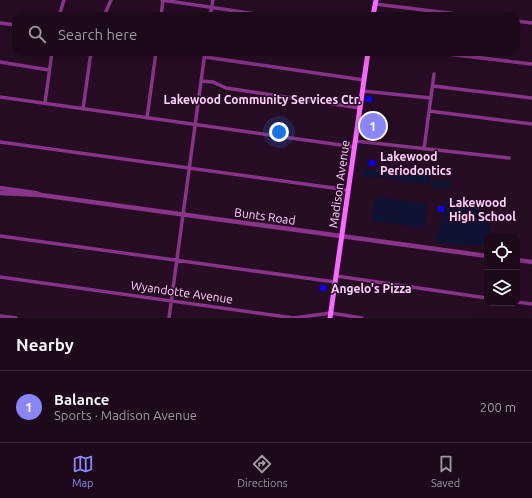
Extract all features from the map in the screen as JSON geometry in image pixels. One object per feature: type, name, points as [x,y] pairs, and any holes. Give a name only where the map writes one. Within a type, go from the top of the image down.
[{"type":"main road","points":[[374,12],[375,2]]},
{"type":"main road","name":"Madison Avenue","points":[[330,316],[367,56]]},
{"type":"street","points":[[61,12],[64,0]]},
{"type":"street","points":[[106,12],[111,0]]},
{"type":"street","points":[[162,12],[163,0],[244,12]]},
{"type":"street","points":[[211,12],[213,0]]},
{"type":"street","points":[[375,2],[445,12]]},
{"type":"street","points":[[0,22],[12,24]]},
{"type":"street","points":[[520,22],[532,23]]},
{"type":"street","points":[[45,103],[51,56]]},
{"type":"street","points":[[83,109],[90,56]]},
{"type":"street","points":[[147,118],[155,56]]},
{"type":"street","points":[[465,56],[532,64]]},
{"type":"street","points":[[169,318],[205,58],[364,80]]},
{"type":"street","points":[[0,62],[49,70]]},
{"type":"street","points":[[424,149],[434,74]]},
{"type":"street","points":[[201,81],[213,82],[226,88],[360,108]]},
{"type":"street","points":[[433,86],[532,98]]},
{"type":"street","points":[[363,91],[431,98]]},
{"type":"street","points":[[0,97],[354,147]]},
{"type":"street","points":[[430,111],[532,124]]},
{"type":"street","points":[[356,140],[509,158]]},
{"type":"street","points":[[0,142],[348,190]]},
{"type":"street","name":"Bunts Road","points":[[0,188],[183,215],[484,256]]},
{"type":"street","name":"Bunts Road","points":[[0,193],[42,195]]},
{"type":"street","points":[[0,236],[335,282]]},
{"type":"street","points":[[520,260],[532,262]]},
{"type":"street","points":[[336,276],[484,298]]},
{"type":"street","name":"Wyandotte Avenue","points":[[0,277],[294,318],[330,316],[362,318]]},
{"type":"street","points":[[520,302],[532,304]]},
{"type":"street","points":[[0,316],[16,318]]},
{"type":"shaded area","points":[[363,169],[396,172],[395,179],[363,176]]},
{"type":"shaded area","points":[[397,172],[431,176],[430,184],[396,181]]},
{"type":"shaded area","points":[[433,179],[450,181],[449,189],[432,188]]},
{"type":"shaded area","points":[[375,197],[427,204],[424,228],[372,221]]},
{"type":"shaded area","points":[[449,197],[462,201],[471,207],[488,212],[490,215],[489,231],[488,234],[484,234],[484,242],[477,245],[470,245],[435,242],[446,199]]},
{"type":"place","name":"Lakewood Community Services Ctr.","points":[[369,99]]},
{"type":"place","name":"Balance","points":[[373,126]]},
{"type":"place","name":"Lakewood Periodontics","points":[[372,163]]},
{"type":"place","name":"Lakewood High School","points":[[441,209]]},
{"type":"place","name":"Angelo's Pizza","points":[[323,288]]}]
